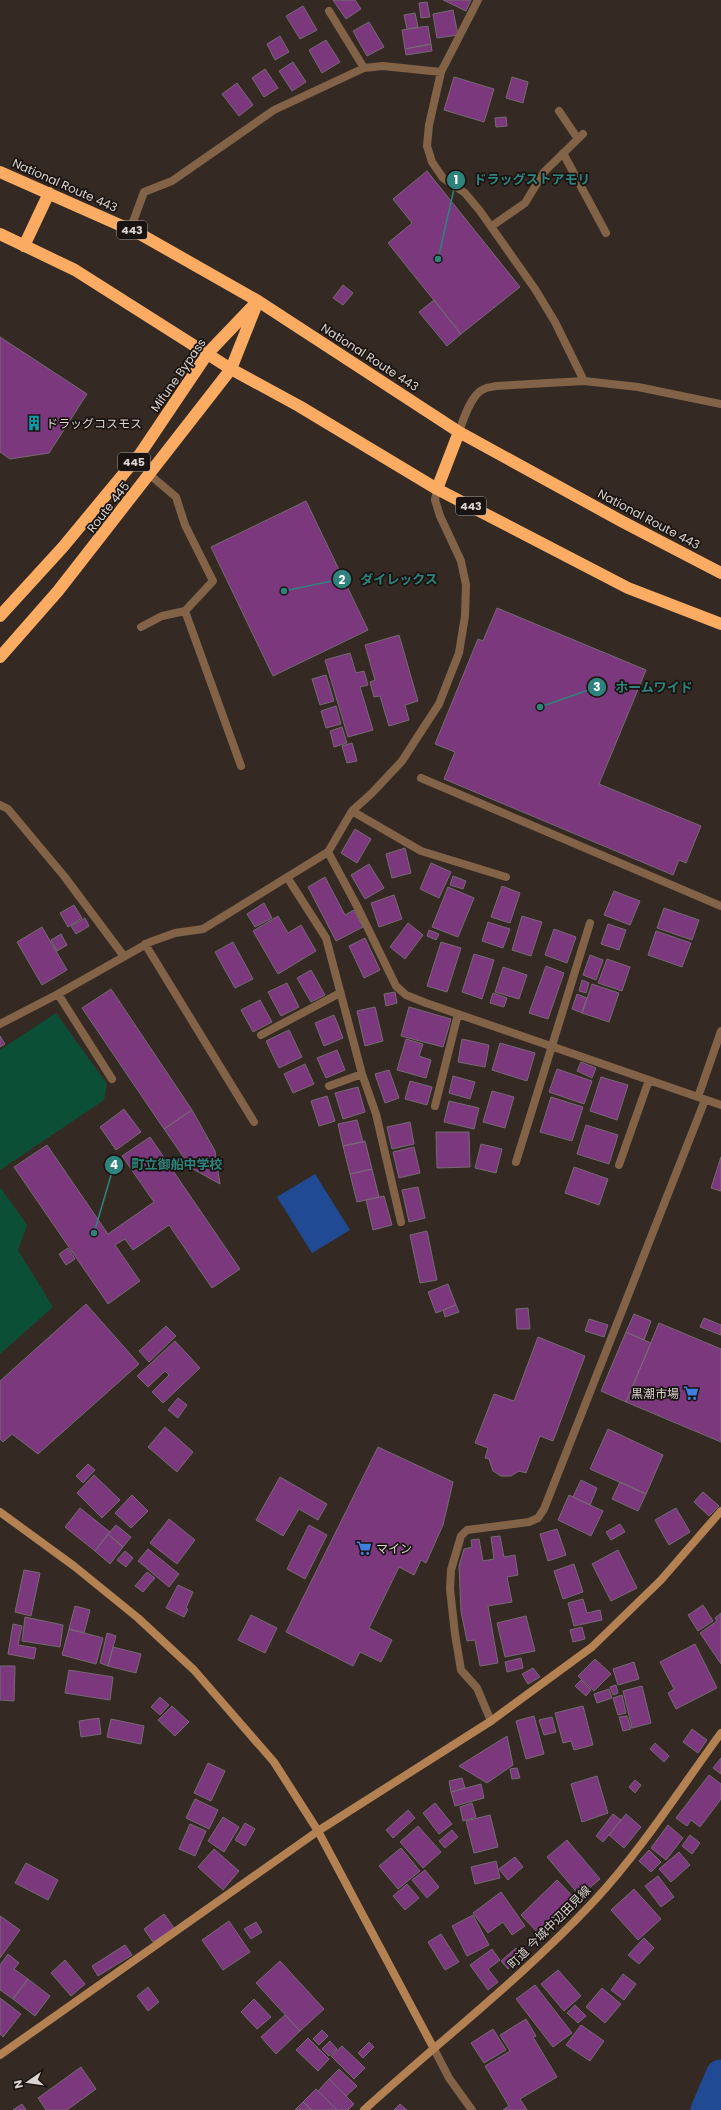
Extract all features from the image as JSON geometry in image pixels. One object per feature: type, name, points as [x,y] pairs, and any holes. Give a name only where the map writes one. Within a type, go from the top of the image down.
[{"type":"highway","name":"National Route 443","points":[[0,172],[130,230],[258,301],[459,432],[623,522],[721,573]]},
{"type":"highway","points":[[24,246],[49,193]]},
{"type":"highway","name":"443","points":[[0,234],[75,270],[231,369],[299,406],[437,489],[628,588],[721,624]]},
{"type":"highway","name":"Mifune Bypass","points":[[0,616],[63,548],[140,454],[208,353],[258,301]]},
{"type":"highway","name":"445","points":[[231,369],[258,301]]},
{"type":"highway","name":"Route 445","points":[[0,657],[58,591],[150,475],[231,369]]},
{"type":"highway","points":[[437,489],[459,432]]},
{"type":"street","points":[[478,0],[441,72],[429,125],[427,146],[432,162],[443,178],[465,193],[492,226],[535,289],[554,322],[584,381]]},
{"type":"street","points":[[329,11],[364,68]]},
{"type":"street","points":[[130,230],[144,192],[172,181],[274,110],[364,68],[383,66],[441,72]]},
{"type":"street","points":[[492,226],[525,203],[544,172],[581,136],[559,111]]},
{"type":"street","points":[[563,153],[606,233]]},
{"type":"street","points":[[459,432],[465,413],[483,389],[496,386],[584,381],[638,387],[721,404]]},
{"type":"street","points":[[141,627],[162,616],[185,611],[213,581],[185,525],[176,497],[150,475]]},
{"type":"street","points":[[0,1024],[58,994],[123,955],[145,944],[175,933],[203,929],[328,852],[352,812],[402,761],[439,704],[459,653],[465,616],[466,586],[460,561],[440,516],[435,500],[437,489]]},
{"type":"street","points":[[185,611],[241,766]]},
{"type":"street","points":[[421,778],[721,906]]},
{"type":"street","points":[[0,805],[8,809],[44,852],[123,955]]},
{"type":"street","points":[[352,812],[421,851],[506,877]]},
{"type":"street","points":[[328,852],[400,991],[426,1003],[721,1105]]},
{"type":"street","points":[[287,877],[326,938],[362,1074],[376,1114],[401,1222]]},
{"type":"street","points":[[516,1162],[590,923]]},
{"type":"street","points":[[145,944],[254,1122]]},
{"type":"street","points":[[261,1035],[340,993]]},
{"type":"street","points":[[58,994],[112,1079]]},
{"type":"street","points":[[435,1106],[458,1014]]},
{"type":"street","points":[[491,1721],[477,1688],[461,1670],[455,1634],[450,1589],[451,1570],[461,1536],[467,1530],[529,1522],[538,1518],[544,1509],[701,1098],[721,1031]]},
{"type":"street","points":[[329,1086],[362,1074]]},
{"type":"street","points":[[619,1165],[649,1080]]},
{"type":"street","points":[[0,2055],[318,1831],[491,1721],[592,1647],[661,1580],[721,1511]]},
{"type":"street","points":[[0,1512],[74,1566],[114,1599],[194,1670],[274,1762],[318,1831],[449,2078],[472,2110]]},
{"type":"street","name":"町道 今城中辺田見線","points":[[364,2110],[433,2048],[522,1972],[595,1899],[642,1842],[721,1733]]},
{"type":"green space","points":[[56,1013],[107,1084],[104,1100],[0,1170],[0,1050]]},
{"type":"green space","points":[[0,1187],[27,1225],[18,1250],[53,1307],[0,1354]]},
{"type":"water","points":[[315,1174],[350,1230],[312,1253],[277,1197]]},
{"type":"building","points":[[333,0],[355,0],[361,9],[346,19]]},
{"type":"building","points":[[443,0],[471,0],[466,11]]},
{"type":"building","points":[[427,2],[430,17],[421,18],[419,3]]},
{"type":"building","points":[[303,6],[317,30],[300,39],[286,16]]},
{"type":"building","points":[[453,10],[458,35],[437,38],[433,14]]},
{"type":"building","points":[[415,13],[418,27],[407,29],[404,15]]},
{"type":"building","points":[[369,22],[384,47],[367,56],[353,31]]},
{"type":"building","points":[[428,26],[431,44],[405,49],[402,30]]},
{"type":"building","points":[[280,36],[289,52],[275,60],[267,44]]},
{"type":"building","points":[[326,40],[340,62],[322,73],[309,50]]},
{"type":"building","points":[[431,44],[432,51],[406,55],[405,49]]},
{"type":"building","points":[[293,62],[306,82],[292,91],[279,71]]},
{"type":"building","points":[[265,69],[278,88],[264,97],[252,78]]},
{"type":"building","points":[[454,77],[494,89],[484,122],[444,110]]},
{"type":"building","points":[[512,77],[528,82],[523,103],[506,98]]},
{"type":"building","points":[[237,83],[253,105],[239,116],[222,94]]},
{"type":"building","points":[[506,117],[507,126],[496,127],[495,118]]},
{"type":"building","points":[[427,171],[520,287],[461,334],[388,243],[412,223],[393,199]]},
{"type":"building","points":[[343,285],[353,293],[343,305],[333,298]]},
{"type":"building","points":[[434,300],[461,334],[447,346],[419,312]]},
{"type":"building","name":"ドラッグコスモス","points":[[0,337],[87,394],[49,453],[10,459],[0,452]]},
{"type":"building","points":[[306,501],[368,630],[273,676],[211,547]]},
{"type":"building","points":[[497,608],[646,670],[599,784],[701,826],[686,863],[679,860],[673,875],[444,779],[455,752],[435,744],[478,639],[483,641]]},
{"type":"building","points":[[399,635],[418,701],[405,705],[409,720],[389,726],[380,696],[374,697],[370,682],[375,680],[365,645]]},
{"type":"building","points":[[350,653],[356,673],[364,671],[368,685],[360,687],[373,730],[348,737],[325,660]]},
{"type":"building","points":[[326,675],[334,701],[320,705],[312,679]]},
{"type":"building","points":[[336,706],[341,724],[326,728],[321,711]]},
{"type":"building","points":[[342,727],[347,743],[334,747],[330,731]]},
{"type":"building","points":[[352,743],[357,761],[347,763],[342,746]]},
{"type":"building","points":[[355,829],[371,839],[357,863],[341,853]]},
{"type":"building","points":[[405,848],[411,873],[392,878],[386,854]]},
{"type":"building","points":[[431,863],[451,872],[439,898],[420,889]]},
{"type":"building","points":[[369,864],[384,888],[365,899],[351,875]]},
{"type":"building","points":[[453,876],[466,881],[463,889],[450,885]]},
{"type":"building","points":[[325,877],[345,915],[354,910],[363,927],[336,941],[308,887]]},
{"type":"building","points":[[502,886],[520,893],[510,923],[491,917]]},
{"type":"building","points":[[448,887],[474,898],[458,937],[432,927]]},
{"type":"building","points":[[614,891],[640,901],[630,925],[604,915]]},
{"type":"building","points":[[394,895],[402,919],[379,927],[371,903]]},
{"type":"building","points":[[264,903],[272,918],[255,927],[247,914]]},
{"type":"building","points":[[74,905],[82,918],[68,927],[60,913]]},
{"type":"building","points":[[664,908],[699,920],[692,940],[657,928]]},
{"type":"building","points":[[278,916],[288,933],[301,925],[316,951],[278,974],[253,931]]},
{"type":"building","points":[[522,916],[542,922],[531,956],[512,950]]},
{"type":"building","points":[[85,918],[89,926],[76,934],[71,926]]},
{"type":"building","points":[[488,922],[510,929],[503,948],[482,941]]},
{"type":"building","points":[[408,923],[423,935],[405,959],[390,947]]},
{"type":"building","points":[[608,924],[626,930],[619,950],[601,944]]},
{"type":"building","points":[[42,927],[67,970],[42,985],[17,942]]},
{"type":"building","points":[[554,929],[576,937],[567,963],[545,955]]},
{"type":"building","points":[[429,930],[439,934],[436,940],[427,936]]},
{"type":"building","points":[[656,931],[691,943],[682,967],[648,955]]},
{"type":"building","points":[[61,934],[67,945],[57,951],[51,940]]},
{"type":"building","points":[[365,938],[380,970],[364,978],[349,946]]},
{"type":"building","points":[[233,942],[253,979],[235,988],[215,952]]},
{"type":"building","points":[[441,942],[461,948],[447,992],[427,986]]},
{"type":"building","points":[[474,954],[494,960],[482,999],[462,992]]},
{"type":"building","points":[[590,955],[603,960],[596,980],[583,975]]},
{"type":"building","points":[[607,959],[630,967],[622,991],[598,983]]},
{"type":"building","points":[[546,966],[564,973],[548,1019],[529,1013]]},
{"type":"building","points":[[503,967],[527,975],[519,999],[495,992]]},
{"type":"building","points":[[311,970],[325,995],[311,1002],[297,978]]},
{"type":"building","points":[[582,980],[589,983],[586,993],[579,991]]},
{"type":"building","points":[[287,983],[299,1007],[281,1016],[268,992]]},
{"type":"building","points":[[592,984],[619,993],[609,1022],[582,1013]]},
{"type":"building","points":[[111,989],[192,1110],[164,1129],[82,1008]]},
{"type":"building","points":[[395,992],[397,1003],[386,1006],[384,994]]},
{"type":"building","points":[[493,993],[507,998],[504,1007],[490,1003]]},
{"type":"building","points":[[577,994],[587,998],[582,1013],[572,1009]]},
{"type":"building","points":[[260,1000],[272,1022],[253,1032],[241,1010]]},
{"type":"building","points":[[375,1007],[383,1041],[365,1046],[357,1011]]},
{"type":"building","points":[[409,1007],[451,1019],[443,1047],[401,1036]]},
{"type":"building","points":[[334,1015],[343,1038],[324,1046],[315,1023]]},
{"type":"building","points":[[289,1030],[302,1057],[279,1068],[266,1041]]},
{"type":"building","points":[[0,1036],[5,1044],[0,1047]]},
{"type":"building","points":[[406,1039],[423,1044],[419,1056],[431,1060],[426,1078],[397,1070]]},
{"type":"building","points":[[462,1039],[489,1045],[485,1067],[458,1062]]},
{"type":"building","points":[[500,1043],[535,1053],[527,1081],[492,1070]]},
{"type":"building","points":[[337,1050],[345,1070],[326,1078],[317,1058]]},
{"type":"building","points":[[581,1062],[596,1068],[592,1078],[577,1071]]},
{"type":"building","points":[[305,1064],[314,1084],[293,1093],[284,1074]]},
{"type":"building","points":[[557,1069],[592,1081],[584,1104],[549,1092]]},
{"type":"building","points":[[389,1070],[399,1098],[385,1103],[375,1074]]},
{"type":"building","points":[[453,1076],[475,1082],[470,1099],[449,1093]]},
{"type":"building","points":[[601,1077],[628,1085],[617,1120],[590,1111]]},
{"type":"building","points":[[410,1081],[432,1087],[427,1105],[405,1099]]},
{"type":"building","points":[[358,1087],[365,1112],[343,1119],[335,1093]]},
{"type":"building","points":[[492,1091],[514,1097],[505,1128],[483,1122]]},
{"type":"building","points":[[327,1096],[335,1121],[319,1126],[311,1101]]},
{"type":"building","points":[[551,1097],[583,1107],[572,1141],[540,1132]]},
{"type":"building","points":[[449,1101],[479,1108],[474,1129],[444,1122]]},
{"type":"building","points":[[124,1109],[141,1132],[116,1150],[100,1127]]},
{"type":"building","points":[[192,1110],[215,1151],[220,1184],[191,1168],[164,1129]]},
{"type":"building","points":[[357,1120],[363,1142],[343,1146],[338,1124]]},
{"type":"building","points":[[410,1122],[414,1144],[392,1149],[387,1127]]},
{"type":"building","points":[[586,1125],[618,1135],[609,1164],[577,1154]]},
{"type":"building","points":[[436,1132],[469,1132],[470,1167],[437,1168]]},
{"type":"building","points":[[150,1137],[240,1269],[212,1288],[169,1225],[133,1250],[125,1239],[115,1245],[140,1281],[108,1304],[14,1167],[47,1145],[108,1234],[154,1202],[122,1156]]},
{"type":"building","points":[[365,1141],[372,1169],[350,1174],[343,1146]]},
{"type":"building","points":[[481,1144],[502,1149],[496,1173],[475,1168]]},
{"type":"building","points":[[414,1147],[420,1173],[399,1178],[393,1152]]},
{"type":"building","points":[[721,1157],[721,1191],[711,1188]]},
{"type":"building","points":[[574,1167],[608,1179],[599,1205],[565,1193]]},
{"type":"building","points":[[372,1169],[379,1197],[357,1202],[350,1174]]},
{"type":"building","points":[[418,1187],[425,1218],[409,1222],[402,1190]]},
{"type":"building","points":[[384,1196],[392,1225],[373,1230],[366,1200]]},
{"type":"building","points":[[427,1231],[437,1280],[420,1283],[410,1235]]},
{"type":"building","points":[[68,1248],[75,1259],[66,1265],[59,1254]]},
{"type":"building","points":[[448,1284],[456,1305],[436,1313],[428,1292]]},
{"type":"building","points":[[86,1304],[139,1364],[38,1454],[12,1434],[3,1442],[0,1439],[0,1381]]},
{"type":"building","points":[[456,1305],[459,1312],[445,1317],[443,1310]]},
{"type":"building","points":[[528,1308],[530,1329],[517,1329],[516,1309]]},
{"type":"building","points":[[634,1314],[651,1321],[644,1340],[626,1332]]},
{"type":"building","points":[[704,1318],[721,1325],[721,1335],[700,1327]]},
{"type":"building","points":[[589,1319],[608,1325],[604,1337],[585,1331]]},
{"type":"building","points":[[659,1323],[721,1349],[721,1442],[626,1402]]},
{"type":"building","points":[[166,1326],[176,1336],[149,1362],[139,1351]]},
{"type":"building","points":[[626,1332],[651,1343],[626,1402],[601,1391]]},
{"type":"building","points":[[538,1337],[585,1356],[553,1441],[540,1436],[526,1473],[519,1471],[511,1476],[501,1476],[493,1471],[489,1459],[485,1458],[488,1448],[475,1443],[494,1394],[514,1401]]},
{"type":"building","points":[[175,1341],[200,1368],[163,1403],[152,1392],[169,1375],[165,1371],[148,1387],[137,1376]]},
{"type":"building","points":[[178,1398],[187,1405],[178,1418],[168,1410]]},
{"type":"building","points":[[165,1427],[193,1452],[177,1472],[148,1447]]},
{"type":"building","points":[[608,1429],[663,1455],[646,1494],[590,1469]]},
{"type":"building","points":[[378,1447],[453,1482],[443,1525],[426,1563],[421,1560],[414,1575],[399,1567],[369,1628],[392,1640],[381,1662],[360,1652],[353,1666],[286,1632]]},
{"type":"building","points":[[88,1464],[95,1470],[83,1483],[76,1476]]},
{"type":"building","points":[[94,1475],[120,1500],[102,1518],[77,1493]]},
{"type":"building","points":[[280,1477],[327,1504],[318,1520],[299,1509],[283,1536],[256,1520]]},
{"type":"building","points":[[581,1480],[597,1488],[590,1505],[573,1497]]},
{"type":"building","points":[[620,1482],[646,1494],[638,1511],[612,1499]]},
{"type":"building","points":[[703,1492],[719,1506],[709,1516],[694,1502]]},
{"type":"building","points":[[132,1495],[148,1511],[131,1528],[115,1513]]},
{"type":"building","points":[[569,1495],[603,1511],[591,1536],[558,1520]]},
{"type":"building","points":[[80,1508],[110,1532],[95,1551],[65,1527]]},
{"type":"building","points":[[676,1508],[690,1532],[669,1545],[655,1520]]},
{"type":"building","points":[[169,1519],[195,1540],[177,1564],[150,1543]]},
{"type":"building","points":[[620,1524],[625,1532],[611,1540],[606,1532]]},
{"type":"building","points":[[116,1525],[131,1537],[123,1547],[108,1534]]},
{"type":"building","points":[[309,1525],[327,1535],[305,1579],[287,1569]]},
{"type":"building","points":[[557,1529],[566,1555],[548,1561],[540,1534]]},
{"type":"building","points":[[108,1534],[123,1547],[110,1564],[95,1551]]},
{"type":"building","points":[[500,1536],[504,1557],[515,1555],[518,1575],[507,1577],[512,1602],[488,1606],[498,1663],[480,1666],[475,1640],[467,1641],[461,1611],[459,1566],[464,1549],[472,1547],[471,1540],[479,1539],[483,1561],[494,1559],[491,1537]]},
{"type":"building","points":[[148,1549],[179,1574],[169,1587],[138,1561]]},
{"type":"building","points":[[618,1550],[637,1588],[611,1601],[592,1564]]},
{"type":"building","points":[[125,1551],[133,1558],[126,1567],[117,1560]]},
{"type":"building","points":[[574,1564],[583,1592],[563,1599],[554,1571]]},
{"type":"building","points":[[24,1570],[40,1573],[31,1616],[15,1612]]},
{"type":"building","points":[[147,1572],[155,1578],[143,1592],[135,1586]]},
{"type":"building","points":[[178,1585],[193,1592],[184,1617],[166,1608]]},
{"type":"building","points":[[583,1599],[587,1613],[600,1610],[602,1620],[574,1626],[568,1603]]},
{"type":"building","points":[[703,1605],[713,1621],[698,1631],[688,1615]]},
{"type":"building","points":[[75,1606],[90,1610],[84,1633],[69,1629]]},
{"type":"building","points":[[721,1613],[721,1664],[700,1633],[717,1621],[715,1618]]},
{"type":"building","points":[[251,1615],[277,1628],[265,1653],[238,1640]]},
{"type":"building","points":[[526,1616],[535,1651],[505,1657],[497,1623]]},
{"type":"building","points":[[25,1617],[63,1625],[60,1647],[22,1641]]},
{"type":"building","points":[[13,1624],[22,1626],[18,1645],[36,1648],[34,1659],[8,1654]]},
{"type":"building","points":[[582,1627],[585,1639],[573,1642],[570,1630]]},
{"type":"building","points":[[69,1629],[103,1638],[96,1664],[62,1655]]},
{"type":"building","points":[[107,1633],[116,1636],[108,1666],[100,1663]]},
{"type":"building","points":[[695,1644],[717,1688],[676,1709],[668,1693],[674,1689],[660,1662]]},
{"type":"building","points":[[113,1647],[141,1654],[136,1673],[108,1666]]},
{"type":"building","points":[[521,1658],[523,1668],[507,1672],[505,1662]]},
{"type":"building","points":[[595,1659],[611,1674],[594,1691],[578,1676]]},
{"type":"building","points":[[634,1662],[639,1679],[618,1685],[613,1669]]},
{"type":"building","points":[[0,1666],[15,1666],[14,1701],[0,1700]]},
{"type":"building","points":[[533,1668],[540,1677],[528,1684],[522,1674]]},
{"type":"building","points":[[69,1670],[113,1677],[110,1700],[65,1693]]},
{"type":"building","points":[[581,1680],[591,1690],[586,1696],[575,1686]]},
{"type":"building","points":[[616,1685],[618,1693],[613,1695],[610,1687]]},
{"type":"building","points":[[642,1686],[651,1723],[632,1728],[623,1691]]},
{"type":"building","points":[[609,1689],[612,1698],[597,1703],[594,1694]]},
{"type":"building","points":[[622,1695],[626,1713],[618,1715],[613,1698]]},
{"type":"building","points":[[160,1697],[169,1705],[160,1715],[151,1707]]},
{"type":"building","points":[[172,1706],[189,1722],[175,1736],[158,1720]]},
{"type":"building","points":[[583,1706],[593,1745],[574,1750],[571,1741],[563,1743],[555,1713]]},
{"type":"building","points":[[534,1716],[544,1754],[526,1759],[516,1721]]},
{"type":"building","points":[[627,1716],[631,1729],[623,1731],[619,1717]]},
{"type":"building","points":[[552,1717],[556,1732],[544,1735],[539,1720]]},
{"type":"building","points":[[99,1718],[101,1734],[81,1737],[79,1721]]},
{"type":"building","points":[[111,1719],[144,1726],[141,1744],[107,1737]]},
{"type":"building","points":[[692,1729],[707,1740],[698,1753],[683,1742]]},
{"type":"building","points":[[507,1736],[513,1765],[487,1783],[459,1766]]},
{"type":"building","points":[[655,1743],[669,1756],[664,1762],[650,1749]]},
{"type":"building","points":[[721,1758],[721,1774],[713,1768]]},
{"type":"building","points":[[208,1763],[225,1771],[211,1801],[194,1793]]},
{"type":"building","points":[[517,1768],[520,1778],[512,1779],[510,1769]]},
{"type":"building","points":[[709,1775],[721,1784],[721,1799],[700,1827],[691,1820],[687,1826],[676,1818]]},
{"type":"building","points":[[597,1776],[608,1813],[582,1822],[571,1784]]},
{"type":"building","points":[[462,1778],[465,1788],[451,1792],[449,1781]]},
{"type":"building","points":[[635,1780],[641,1785],[635,1793],[629,1787]]},
{"type":"building","points":[[481,1784],[484,1798],[455,1806],[451,1792]]},
{"type":"building","points":[[195,1799],[218,1810],[209,1829],[186,1818]]},
{"type":"building","points":[[435,1803],[452,1824],[439,1834],[423,1813]]},
{"type":"building","points":[[472,1803],[476,1817],[463,1821],[460,1807]]},
{"type":"building","points":[[408,1810],[415,1818],[393,1838],[386,1830]]},
{"type":"building","points":[[613,1814],[621,1820],[603,1842],[596,1836]]},
{"type":"building","points":[[626,1814],[641,1827],[624,1848],[609,1835]]},
{"type":"building","points":[[490,1815],[498,1847],[474,1853],[466,1821]]},
{"type":"building","points":[[223,1817],[239,1827],[224,1852],[208,1841]]},
{"type":"building","points":[[245,1823],[255,1829],[245,1846],[235,1840]]},
{"type":"building","points":[[190,1824],[206,1831],[195,1856],[179,1849]]},
{"type":"building","points":[[668,1825],[683,1838],[666,1860],[651,1848]]},
{"type":"building","points":[[418,1826],[441,1852],[423,1868],[400,1842]]},
{"type":"building","points":[[452,1830],[458,1837],[445,1848],[439,1841]]},
{"type":"building","points":[[690,1835],[700,1843],[692,1854],[682,1846]]},
{"type":"building","points":[[567,1840],[600,1879],[580,1896],[547,1857]]},
{"type":"building","points":[[401,1848],[420,1871],[398,1889],[379,1866]]},
{"type":"building","points":[[214,1849],[239,1871],[223,1890],[198,1867]]},
{"type":"building","points":[[649,1850],[661,1862],[651,1872],[639,1861]]},
{"type":"building","points":[[679,1852],[690,1865],[671,1882],[659,1869]]},
{"type":"building","points":[[515,1857],[523,1867],[508,1880],[499,1869]]},
{"type":"building","points":[[496,1861],[500,1878],[475,1884],[471,1867]]},
{"type":"building","points":[[26,1863],[58,1880],[48,1900],[15,1883]]},
{"type":"building","points":[[425,1870],[439,1887],[427,1898],[412,1880]]},
{"type":"building","points":[[658,1876],[674,1897],[661,1907],[645,1886]]},
{"type":"building","points":[[557,1880],[578,1902],[541,1936],[521,1915]]},
{"type":"building","points":[[407,1884],[419,1898],[405,1910],[393,1896]]},
{"type":"building","points":[[634,1889],[661,1919],[638,1940],[611,1910]]},
{"type":"building","points":[[501,1892],[525,1926],[512,1935],[503,1922],[488,1933],[473,1913]]},
{"type":"building","points":[[164,1914],[174,1928],[153,1942],[144,1929]]},
{"type":"building","points":[[473,1915],[489,1945],[467,1956],[452,1926]]},
{"type":"building","points":[[0,1916],[20,1930],[0,1958]]},
{"type":"building","points":[[229,1921],[250,1952],[223,1970],[202,1940]]},
{"type":"building","points":[[256,1922],[262,1932],[251,1939],[244,1929]]},
{"type":"building","points":[[441,1934],[459,1962],[445,1970],[428,1942]]},
{"type":"building","points":[[644,1938],[654,1948],[639,1964],[628,1955]]},
{"type":"building","points":[[125,1945],[132,1955],[98,1976],[92,1966]]},
{"type":"building","points":[[516,1948],[523,1956],[508,1969],[501,1961]]},
{"type":"building","points":[[492,1949],[500,1960],[488,1969],[498,1982],[488,1990],[470,1965]]},
{"type":"building","points":[[8,1954],[19,1963],[14,1969],[28,1979],[13,1999],[0,1990],[0,1965]]},
{"type":"building","points":[[65,1960],[85,1984],[71,1996],[51,1973]]},
{"type":"building","points":[[280,1961],[324,2009],[300,2031],[256,1983]]},
{"type":"building","points":[[558,1970],[581,1996],[564,2011],[541,1984]]},
{"type":"building","points":[[623,1974],[636,1984],[624,2000],[611,1990]]},
{"type":"building","points":[[28,1979],[50,1996],[35,2016],[13,1999]]},
{"type":"building","points":[[535,1985],[572,2033],[553,2047],[516,1999]]},
{"type":"building","points":[[148,1987],[159,2002],[148,2011],[137,1996]]},
{"type":"building","points":[[602,1988],[621,2004],[605,2023],[586,2007]]},
{"type":"building","points":[[0,1998],[21,2014],[3,2037],[0,2034]]},
{"type":"building","points":[[254,1999],[271,2017],[257,2029],[241,2012]]},
{"type":"building","points":[[575,2005],[586,2016],[578,2023],[567,2013]]},
{"type":"building","points":[[285,2015],[300,2031],[276,2054],[261,2037]]},
{"type":"building","points":[[526,2019],[536,2036],[533,2037],[557,2077],[520,2099],[527,2110],[503,2110],[509,2106],[485,2066],[510,2051],[500,2035]]},
{"type":"building","points":[[581,2025],[604,2041],[590,2061],[566,2045]]},
{"type":"building","points":[[493,2029],[506,2050],[484,2063],[471,2043]]},
{"type":"building","points":[[322,2030],[328,2036],[319,2045],[313,2039]]},
{"type":"building","points":[[308,2038],[329,2059],[318,2071],[296,2050]]},
{"type":"building","points":[[330,2041],[337,2049],[329,2056],[322,2049]]},
{"type":"building","points":[[369,2042],[374,2047],[363,2058],[358,2053]]},
{"type":"building","points":[[342,2046],[365,2068],[354,2079],[331,2056]]},
{"type":"building","points":[[81,2067],[96,2089],[67,2110],[46,2110],[38,2098]]},
{"type":"building","points":[[339,2069],[357,2086],[346,2096],[329,2079]]},
{"type":"building","points":[[329,2079],[354,2104],[348,2110],[337,2110],[318,2091]]},
{"type":"building","points":[[316,2089],[337,2110],[312,2110],[303,2102]]},
{"type":"building","points":[[303,2102],[312,2110],[295,2110]]},
{"type":"building","points":[[22,2104],[26,2110],[13,2110]]},
{"type":"building","points":[[400,2104],[407,2110],[394,2110]]},
{"type":"waterway","points":[[706,2110],[721,2075]]},
{"type":"place","name":"ドラッグストアモリ","points":[[438,259]]},
{"type":"place","name":"ドラッグコスモス","points":[[34,423]]},
{"type":"place","name":"ダイレックス","points":[[284,591]]},
{"type":"place","name":"ホームワイド","points":[[540,707]]},
{"type":"place","name":"町立御船中学校","points":[[94,1233]]},
{"type":"place","name":"黒潮市場","points":[[691,1393]]},
{"type":"place","name":"マイン","points":[[364,1548]]}]
